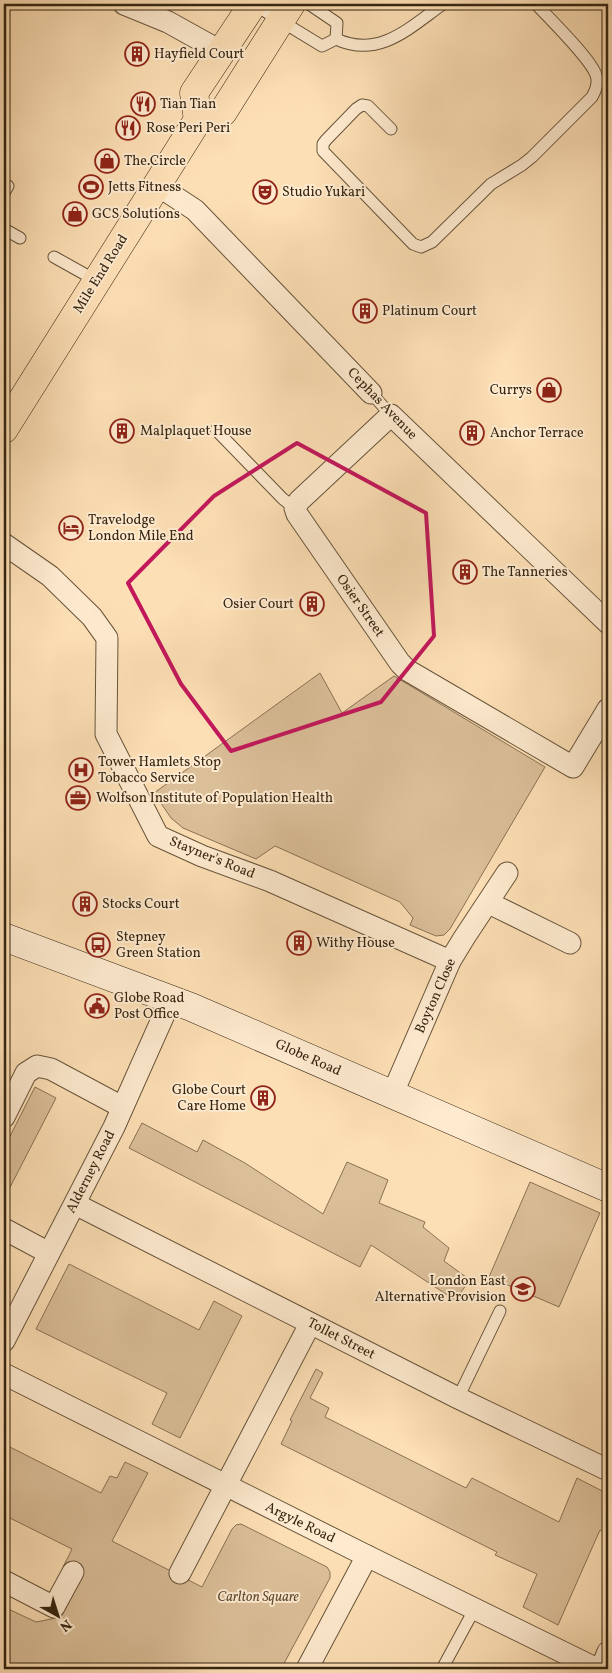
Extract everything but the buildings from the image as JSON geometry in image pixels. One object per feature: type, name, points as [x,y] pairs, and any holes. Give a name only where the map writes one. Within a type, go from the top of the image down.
[{"type":"highway","points":[[253,4],[194,93],[198,120],[223,112],[286,12]]},
{"type":"highway","name":"Mile End Road","points":[[4,429],[198,120]]},
{"type":"main road","name":"Globe Road","points":[[4,937],[171,999],[608,1188]]},
{"type":"street","points":[[124,4],[168,22],[222,52]]},
{"type":"street","name":"Cephas Avenue","points":[[157,185],[195,210],[371,393]]},
{"type":"street","points":[[295,508],[298,501],[391,415]]},
{"type":"street","name":"Cephas Avenue","points":[[391,415],[608,623]]},
{"type":"street","name":"Osier Street","points":[[295,508],[329,563],[403,666],[573,767],[608,709]]},
{"type":"street","name":"Stayner's Road","points":[[4,544],[50,576],[92,617],[107,638],[106,734],[158,836],[202,856],[270,881],[450,961]]},
{"type":"street","name":"Boyton Close","points":[[392,1095],[450,961],[507,873]]},
{"type":"street","points":[[489,903],[570,943]]},
{"type":"street","name":"Alderney Road","points":[[4,1341],[114,1127],[171,999]]},
{"type":"street","points":[[4,1117],[26,1073],[37,1066],[51,1069],[122,1107]]},
{"type":"street","name":"Tollet Street","points":[[75,1204],[458,1398],[608,1470]]},
{"type":"street","points":[[4,1229],[49,1253]]},
{"type":"street","points":[[180,1573],[310,1324]]},
{"type":"street","name":"Argyle Road","points":[[4,1374],[474,1610],[597,1669]]},
{"type":"street","points":[[307,1669],[367,1556]]},
{"type":"street","points":[[4,1581],[54,1607],[73,1572]]},
{"type":"street","points":[[601,1669],[608,1652]]},
{"type":"lane","points":[[253,4],[286,12],[322,46],[336,39],[348,44],[364,46],[382,43],[407,29],[443,4]]},
{"type":"lane","points":[[309,4],[337,23],[336,39]]},
{"type":"lane","points":[[391,129],[368,106],[362,105],[326,140],[323,144],[323,151],[413,244],[421,246],[432,242],[491,184],[522,166],[532,157],[592,97],[603,82],[590,63],[536,4]]},
{"type":"lane","points":[[4,229],[20,238]]},
{"type":"lane","points":[[54,257],[97,281]]},
{"type":"lane","name":"Cephas Avenue","points":[[371,393],[391,415]]},
{"type":"lane","points":[[216,430],[283,499],[295,508]]},
{"type":"lane","points":[[458,1398],[500,1311]]},
{"type":"lane","points":[[442,1669],[474,1610]]},
{"type":"highlighted area","points":[[297,443],[426,513],[434,636],[381,702],[231,751],[181,684],[128,583],[214,496]]},
{"type":"green space","points":[[320,673],[342,713],[394,676],[545,767],[450,929],[444,935],[436,936],[410,925],[413,918],[400,902],[275,846],[256,859],[183,828],[171,818],[154,793]]},
{"type":"green space","points":[[35,1087],[56,1098],[4,1199],[4,1148]]},
{"type":"green space","points":[[142,1123],[197,1152],[203,1140],[245,1163],[323,1214],[347,1162],[388,1180],[379,1203],[425,1222],[423,1227],[449,1248],[444,1261],[470,1280],[455,1300],[371,1245],[360,1267],[129,1148]]},
{"type":"green space","points":[[530,1182],[600,1213],[559,1307],[489,1277]]},
{"type":"green space","points":[[69,1264],[199,1330],[214,1301],[242,1316],[180,1438],[152,1424],[167,1393],[36,1329]]},
{"type":"green space","points":[[316,1369],[323,1373],[310,1398],[329,1408],[325,1417],[466,1488],[472,1478],[559,1522],[577,1478],[608,1494],[608,1521],[603,1532],[600,1530],[558,1625],[523,1607],[537,1574],[495,1555],[497,1552],[281,1444],[292,1421],[290,1420]]},
{"type":"green space","name":"Carlton Square","points":[[4,1444],[101,1493],[110,1476],[117,1478],[125,1462],[148,1473],[112,1541],[202,1587],[232,1529],[236,1525],[241,1524],[327,1567],[330,1572],[330,1578],[281,1669],[4,1669],[4,1607],[36,1622],[61,1617],[82,1577],[63,1567],[72,1549],[4,1515]]},
{"type":"place","name":"Hayfield Court","points":[[137,54]]},
{"type":"place","name":"Tian Tian","points":[[143,104]]},
{"type":"place","name":"Rose Peri Peri","points":[[128,128]]},
{"type":"place","name":"The.Circle","points":[[107,161]]},
{"type":"place","name":"Jetts Fitness","points":[[91,187]]},
{"type":"place","name":"Studio Yukari","points":[[265,192]]},
{"type":"place","name":"GCS Solutions","points":[[75,214]]},
{"type":"place","name":"Platinum Court","points":[[365,311]]},
{"type":"place","name":"Currys","points":[[549,390]]},
{"type":"place","name":"Malplaquet House","points":[[122,431]]},
{"type":"place","name":"Anchor Terrace","points":[[472,433]]},
{"type":"place","name":"Travelodge London Mile End","points":[[71,528]]},
{"type":"place","name":"The Tanneries","points":[[465,572]]},
{"type":"place","name":"Osier Court","points":[[312,604]]},
{"type":"place","name":"Tower Hamlets Stop Tobacco Service","points":[[81,770]]},
{"type":"place","name":"Wolfson Institute of Population Health","points":[[78,798]]},
{"type":"place","name":"Stocks Court","points":[[85,904]]},
{"type":"place","name":"Withy House","points":[[299,943]]},
{"type":"place","name":"Stepney Green Station","points":[[98,945]]},
{"type":"place","name":"Globe Road Post Office","points":[[97,1006]]},
{"type":"place","name":"Globe Court Care Home","points":[[263,1098]]},
{"type":"place","name":"London East Alternative Provision","points":[[523,1289]]}]
